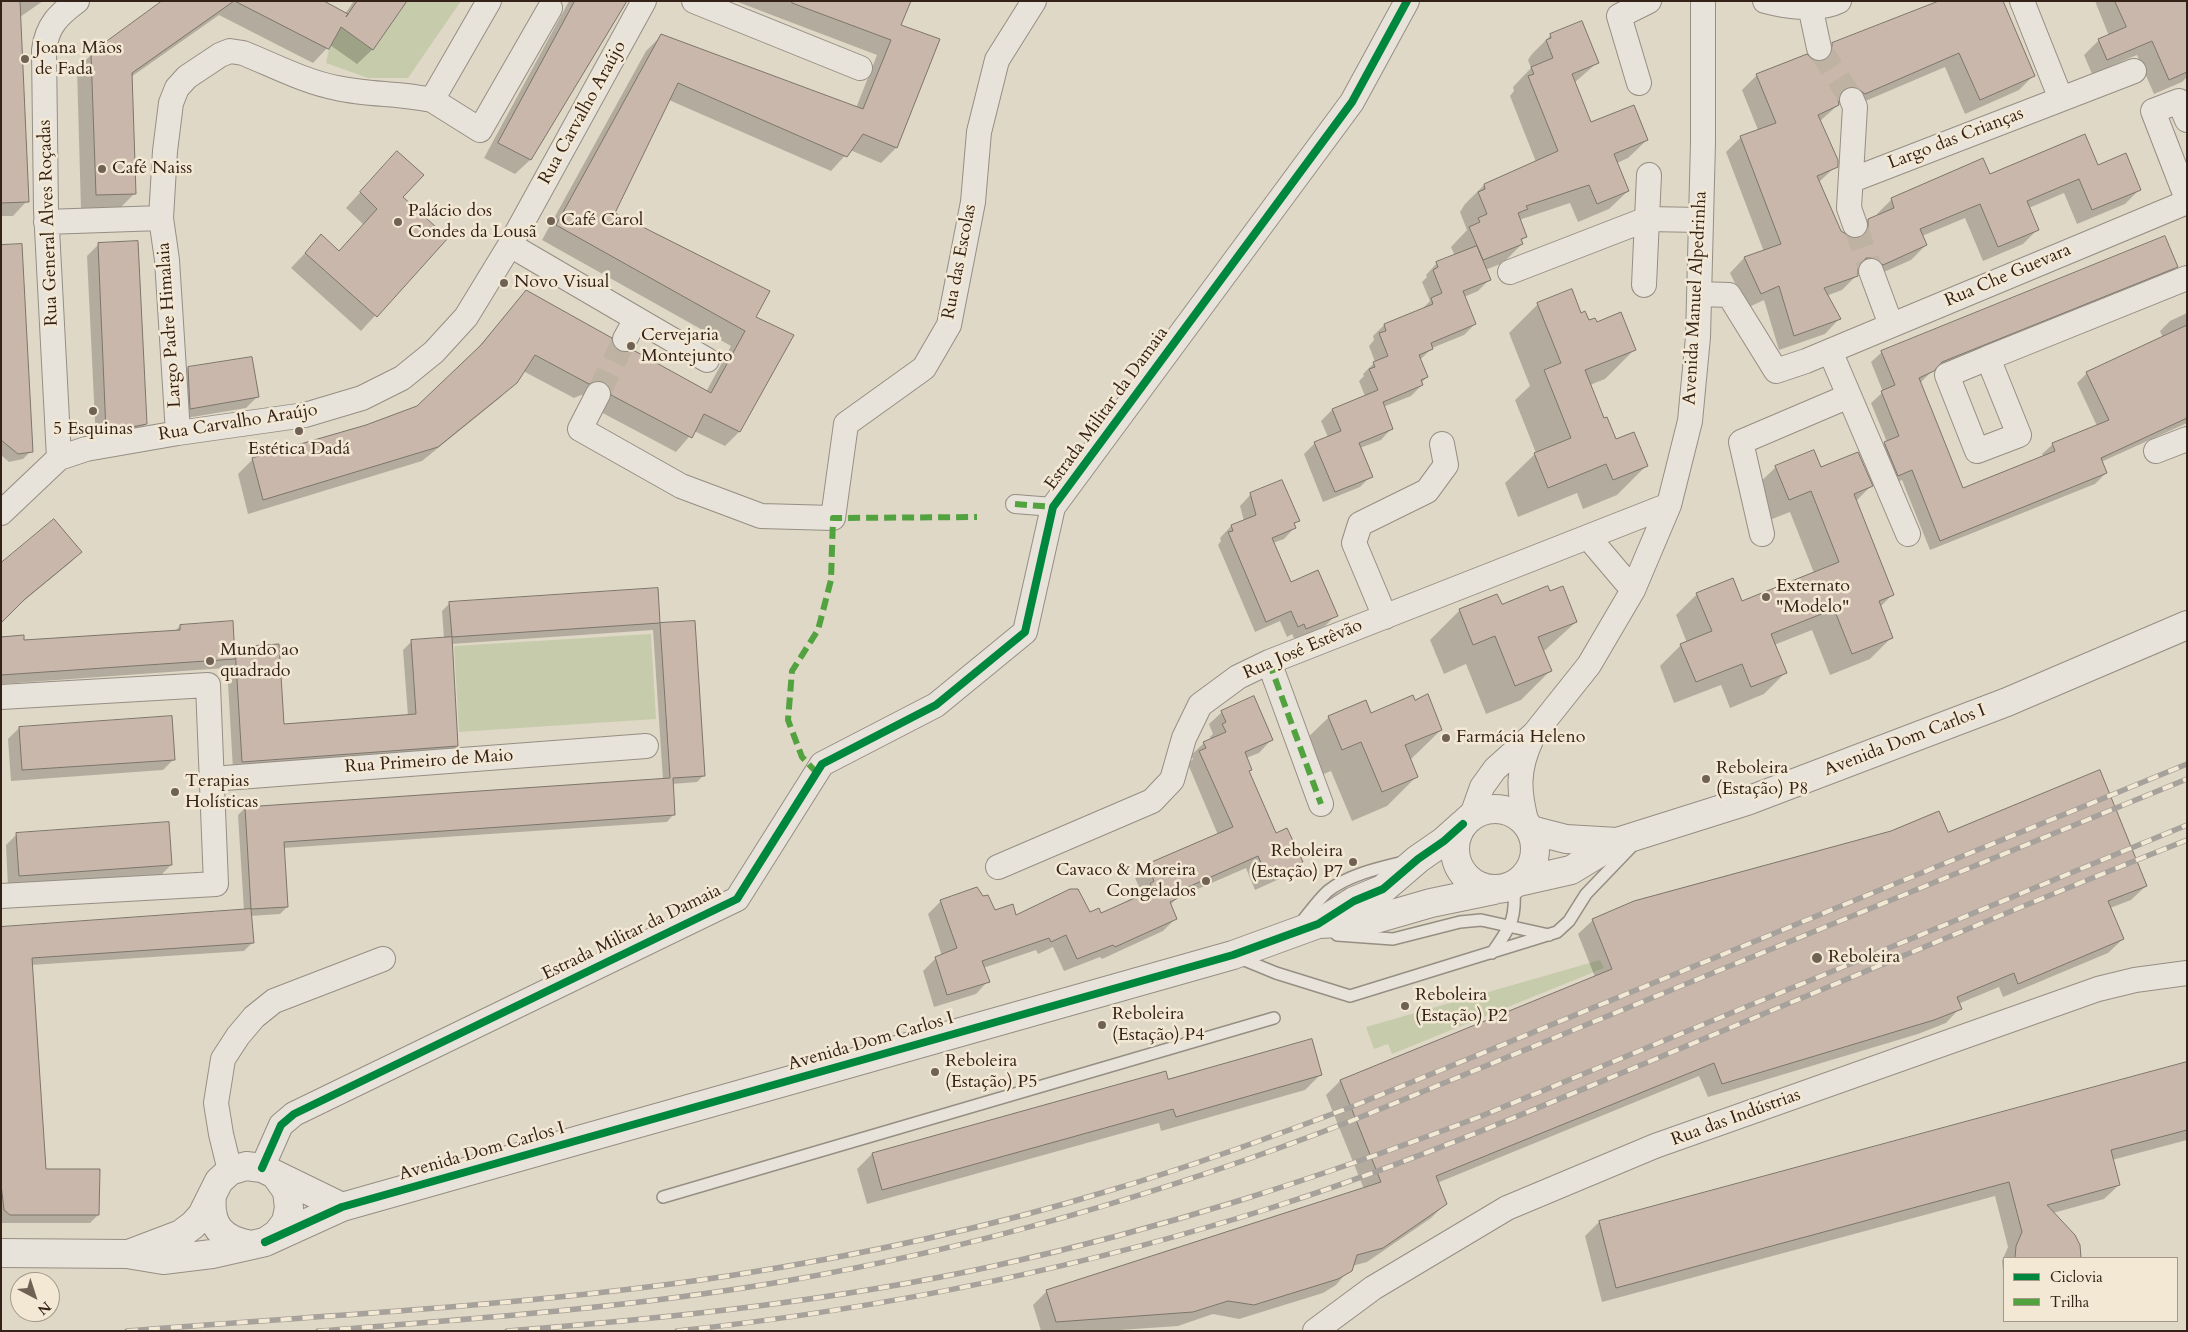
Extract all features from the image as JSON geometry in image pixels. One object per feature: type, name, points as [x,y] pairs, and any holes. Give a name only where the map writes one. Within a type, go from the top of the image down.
[{"type":"street","name":"Rua General Alves Roçadas","points":[[59,458],[46,222],[44,50],[46,35],[53,21],[77,1]]},
{"type":"street","points":[[432,100],[490,1]]},
{"type":"street","name":"Rua Carvalho Araújo","points":[[1,513],[59,458],[86,449],[178,433],[305,415],[362,398],[402,378],[434,352],[466,317],[510,246],[644,1]]},
{"type":"street","points":[[694,1],[860,68]]},
{"type":"street","name":"Rua das Escolas","points":[[598,394],[580,429],[681,486],[761,516],[833,518],[846,424],[924,368],[948,325],[973,202],[979,132],[997,60],[1034,1]]},
{"type":"street","name":"Estrada Militar da Damaia","points":[[270,1172],[281,1125],[294,1114],[737,899],[822,764],[936,705],[1025,632],[1053,507],[1352,102],[1407,1]]},
{"type":"street","points":[[1639,83],[1619,16],[1649,1]]},
{"type":"street","name":"Avenida Manuel Alpedrinha","points":[[1467,820],[1482,787],[1495,770],[1534,734],[1589,665],[1634,590],[1669,504],[1690,421],[1695,385],[1701,220],[1703,1]]},
{"type":"street","points":[[1765,1],[1781,6],[1829,6],[1839,1]]},
{"type":"street","points":[[2022,1],[2061,99]]},
{"type":"street","name":"Largo Padre Himalaia","points":[[178,433],[167,260],[161,218],[165,151],[172,103],[177,88],[188,77],[220,55],[230,51],[243,53],[334,88],[362,93],[410,95],[432,100],[480,130],[547,4]]},
{"type":"street","points":[[1810,6],[1818,48]]},
{"type":"street","name":"Largo das Crianças","points":[[1852,180],[2134,71]]},
{"type":"street","points":[[1852,100],[1855,107],[1849,208],[1855,225]]},
{"type":"street","points":[[2187,120],[2179,101],[2153,111],[2187,201]]},
{"type":"street","points":[[1644,285],[1649,174]]},
{"type":"street","name":"Rua Che Guevara","points":[[1699,294],[1728,295],[1776,371],[1830,351],[2187,201]]},
{"type":"street","name":"Largo Padre Himalaia","points":[[46,222],[161,218]]},
{"type":"street","points":[[1510,272],[1647,219],[1701,220]]},
{"type":"street","points":[[510,246],[630,329],[707,360]]},
{"type":"street","points":[[1871,271],[1891,325]]},
{"type":"street","points":[[1988,358],[2187,278]]},
{"type":"street","points":[[1830,351],[1908,534]]},
{"type":"street","points":[[1762,534],[1741,442],[1849,396]]},
{"type":"street","points":[[2156,451],[2187,439]]},
{"type":"street","points":[[1384,617],[1354,543],[1360,524],[1427,491],[1446,465],[1442,444]]},
{"type":"street","points":[[1015,504],[1053,507]]},
{"type":"street","name":"Rua José Estêvão","points":[[998,867],[1152,801],[1172,780],[1184,738],[1200,704],[1238,677],[1269,662],[1669,504]]},
{"type":"street","points":[[1588,537],[1634,590]]},
{"type":"street","name":"Avenida Dom Carlos I","points":[[1305,928],[1365,922],[1431,902],[1571,870],[1617,842],[1747,801],[2008,702],[2152,642],[2187,625]]},
{"type":"street","points":[[2152,642],[2187,639]]},
{"type":"street","points":[[1269,662],[1321,804]]},
{"type":"street","points":[[1,697],[208,685],[216,884],[1,896]]},
{"type":"street","name":"Avenida Manuel Alpedrinha","points":[[1529,827],[1520,797],[1520,781],[1521,765],[1534,734]]},
{"type":"street","name":"Rua Primeiro de Maio","points":[[212,779],[646,746]]},
{"type":"street","points":[[1483,810],[1507,810],[1518,816],[1529,827],[1535,847],[1533,864],[1509,885],[1481,887],[1470,881],[1461,872],[1454,848],[1457,835],[1467,820],[1483,810]]},
{"type":"street","name":"Avenida Dom Carlos I","points":[[127,1254],[163,1260],[212,1254],[258,1243],[342,1207],[1233,955],[1305,928],[1354,901],[1383,888],[1418,859],[1444,841],[1467,820]]},
{"type":"street","name":"Avenida Dom Carlos I","points":[[1529,827],[1566,839],[1617,842]]},
{"type":"street","points":[[230,1171],[216,1102],[223,1059],[238,1036],[254,1017],[274,1001],[383,959]]},
{"type":"street","name":"Rua das Indústrias","points":[[1315,1331],[1373,1288],[1507,1208],[1629,1157],[2098,989],[2135,980],[2187,973]]},
{"type":"street","points":[[1,1253],[127,1254],[181,1234],[202,1215],[219,1181],[230,1171],[246,1166],[270,1172],[342,1207]]},
{"type":"street","points":[[212,1194],[211,1209],[215,1224],[224,1235],[236,1242],[258,1243],[277,1234],[286,1222],[289,1208],[287,1191],[270,1172]]},
{"type":"lane","points":[[1233,955],[1276,973],[1350,996],[1549,935],[1569,921],[1586,894],[1644,834]]},
{"type":"lane","points":[[1492,953],[1512,926],[1515,910],[1509,885]]},
{"type":"lane","points":[[1305,928],[1393,939],[1460,922],[1481,920],[1549,935]]},
{"type":"lane","points":[[663,1197],[1274,1018]]},
{"type":"green space","points":[[407,1],[461,1],[408,78],[368,78],[326,63],[329,49],[341,27],[373,50]]},
{"type":"green space","points":[[651,634],[656,719],[459,732],[454,646]]},
{"type":"green space","points":[[1600,960],[1604,968],[1392,1054],[1388,1044],[1374,1049],[1366,1027]]},
{"type":"building","points":[[1,1],[20,1],[29,202],[1,203]]},
{"type":"building","points":[[162,1],[234,1],[132,73],[136,194],[96,195],[91,53]]},
{"type":"building","points":[[235,1],[324,1],[348,14],[346,17],[357,1],[407,1],[373,50],[341,27],[329,49]]},
{"type":"building","points":[[575,1],[627,1],[531,160],[498,143]]},
{"type":"building","points":[[793,1],[911,1],[901,25],[940,39],[897,148],[863,134],[847,157],[678,83],[615,213],[770,291],[756,317],[794,335],[740,432],[704,414],[692,438],[611,395],[610,387],[605,382],[597,380],[589,384],[535,355],[517,383],[438,447],[263,500],[252,458],[366,425],[417,406],[481,345],[526,290],[612,338],[613,346],[618,351],[626,353],[633,350],[711,393],[745,331],[556,225],[661,34],[863,109],[891,40],[792,3]]},
{"type":"building","points":[[1939,1],[2003,1],[2035,76],[1980,100],[1959,53],[1865,94],[1854,86],[1847,87],[1841,91],[1838,98],[1839,105],[1818,115],[1838,160],[1838,167],[1817,176],[1841,231],[1852,238],[1860,238],[1868,228],[1868,219],[1894,208],[1891,198],[1983,158],[1990,174],[2085,134],[2098,165],[2126,153],[2141,190],[2092,210],[2079,179],[2027,201],[2039,230],[1998,247],[1980,204],[1920,229],[1927,245],[1883,265],[1874,258],[1866,258],[1858,268],[1858,276],[1824,288],[1841,319],[1794,336],[1779,286],[1761,294],[1744,257],[1781,244],[1740,136],[1776,123],[1756,74],[1807,54],[1814,61],[1822,61],[1832,53],[1832,43]]},
{"type":"building","points":[[2115,1],[2187,1],[2187,72],[2169,80],[2152,41],[2107,60],[2098,39],[2126,27]]},
{"type":"building","points":[[1582,21],[1599,63],[1572,74],[1591,122],[1634,105],[1648,140],[1614,154],[1629,191],[1597,204],[1589,185],[1526,206],[1528,209],[1518,213],[1527,237],[1521,239],[1523,244],[1483,260],[1469,227],[1480,222],[1478,218],[1487,214],[1478,192],[1485,189],[1484,184],[1558,151],[1528,76],[1534,74],[1531,67],[1553,58],[1546,40],[1551,38],[1550,34]]},
{"type":"building","name":"Palácio dos Condes da Lousã","points":[[397,151],[424,175],[403,197],[448,238],[377,317],[305,253],[321,234],[339,251],[377,209],[360,192]]},
{"type":"building","points":[[2165,236],[2178,267],[1942,362],[1934,371],[1919,378],[1963,488],[2055,451],[2052,443],[2109,420],[2086,372],[2187,325],[2187,418],[2101,458],[2107,473],[1940,541],[1912,470],[1898,476],[1884,442],[1899,436],[1881,391],[1895,385],[1881,351]]},
{"type":"building","points":[[138,241],[147,424],[106,432],[98,243]]},
{"type":"building","points":[[22,244],[33,452],[18,454],[1,440],[1,245]]},
{"type":"building","points":[[1477,246],[1491,280],[1463,291],[1476,324],[1431,343],[1433,349],[1419,355],[1428,377],[1421,380],[1423,385],[1383,402],[1393,429],[1359,443],[1373,477],[1335,492],[1314,442],[1341,431],[1332,409],[1378,390],[1369,369],[1375,367],[1373,362],[1388,356],[1379,333],[1386,331],[1384,324],[1433,304],[1431,298],[1442,293],[1433,270],[1438,267],[1436,262]]},
{"type":"building","points":[[1572,289],[1581,313],[1585,311],[1589,320],[1595,318],[1597,322],[1621,312],[1636,350],[1585,370],[1604,418],[1607,417],[1616,439],[1634,432],[1648,466],[1613,480],[1606,464],[1548,488],[1534,453],[1571,438],[1544,370],[1561,363],[1537,303]]},
{"type":"building","points":[[252,357],[259,397],[190,409],[188,367]]},
{"type":"building","points":[[1814,450],[1821,467],[1858,452],[1873,486],[1854,494],[1894,595],[1879,601],[1893,638],[1852,654],[1834,609],[1771,634],[1787,673],[1751,687],[1742,664],[1696,682],[1680,644],[1712,631],[1696,593],[1733,578],[1742,601],[1839,562],[1811,491],[1789,500],[1775,466]]},
{"type":"building","points":[[1282,480],[1300,521],[1294,523],[1296,528],[1272,538],[1291,582],[1318,570],[1338,616],[1306,629],[1304,624],[1298,627],[1291,611],[1266,622],[1228,532],[1233,531],[1231,525],[1256,515],[1250,493]]},
{"type":"building","points":[[54,519],[82,552],[25,599],[1,623],[1,563]]},
{"type":"building","points":[[1548,586],[1550,591],[1563,586],[1577,622],[1538,637],[1552,671],[1515,686],[1495,636],[1473,645],[1459,609],[1497,594],[1502,604]]},
{"type":"building","points":[[658,588],[660,623],[452,637],[449,602]]},
{"type":"building","points":[[233,621],[235,659],[1,675],[1,637],[24,635],[24,640],[180,630],[180,625]]},
{"type":"building","points":[[695,621],[705,776],[673,778],[675,815],[284,842],[288,907],[251,909],[245,807],[670,778],[660,623]]},
{"type":"building","points":[[452,637],[458,746],[242,762],[235,647],[279,644],[284,724],[416,714],[411,640]]},
{"type":"building","points":[[1428,694],[1442,730],[1405,745],[1418,777],[1382,792],[1361,742],[1342,750],[1328,716],[1366,700],[1371,713],[1413,695],[1415,700]]},
{"type":"building","points":[[1254,696],[1273,740],[1245,752],[1252,770],[1249,771],[1276,833],[1287,828],[1303,862],[1268,878],[1258,856],[1177,892],[1180,897],[1170,902],[1177,919],[1115,947],[1113,945],[1077,959],[1066,935],[1051,942],[1049,938],[982,961],[990,982],[947,995],[935,957],[957,948],[940,900],[977,887],[983,896],[988,895],[995,910],[1013,904],[1016,915],[1070,889],[1078,889],[1090,912],[1099,908],[1101,913],[1153,890],[1150,884],[1154,881],[1147,864],[1233,827],[1199,751],[1206,748],[1203,742],[1226,732],[1222,724],[1226,722],[1221,711]]},
{"type":"building","points":[[172,716],[175,760],[22,770],[19,727]]},
{"type":"building","points":[[2100,770],[2147,886],[2108,901],[2124,939],[2018,984],[2014,973],[1957,997],[1962,1009],[1934,1020],[1722,1084],[1714,1063],[1436,1176],[1447,1204],[1383,1248],[1357,1255],[1352,1271],[1338,1279],[1254,1305],[1228,1301],[1193,1312],[1056,1322],[1046,1290],[1381,1182],[1340,1080],[1612,969],[1592,919],[1634,901],[1891,831],[1939,811],[1948,832]]},
{"type":"building","points":[[169,822],[172,865],[19,876],[16,833]]},
{"type":"building","points":[[251,909],[254,943],[32,958],[46,1169],[100,1169],[99,1215],[10,1215],[4,1210],[1,1184],[1,927]]},
{"type":"building","points":[[1312,1039],[1322,1075],[1176,1117],[1173,1109],[882,1190],[872,1153],[1166,1071],[1168,1079]]},
{"type":"building","points":[[2187,1062],[2187,1130],[2111,1150],[2120,1185],[2047,1205],[2075,1235],[2080,1245],[2081,1257],[2015,1257],[2016,1246],[2022,1232],[2009,1182],[1616,1288],[1599,1221]]},
{"type":"tunnel","points":[[1819,48],[1852,100]]},
{"type":"tunnel","points":[[1855,225],[1871,271]]},
{"type":"tunnel","points":[[598,394],[625,339]]},
{"type":"railway","points":[[127,1331],[428,1309],[653,1286],[824,1260],[1014,1218],[1139,1182],[1200,1162],[1351,1107],[2187,764]]},
{"type":"railway","points":[[318,1331],[607,1306],[780,1282],[854,1268],[1000,1235],[1144,1194],[1286,1146],[1356,1119],[2187,779]]},
{"type":"railway","points":[[507,1331],[691,1314],[813,1299],[994,1266],[1179,1219],[1359,1161],[1479,1117],[2187,825]]},
{"type":"railway","points":[[677,1331],[830,1311],[982,1283],[1132,1248],[1280,1205],[1375,1172],[1468,1136],[1986,921],[2187,840]]},
{"type":"marked path","points":[[1015,504],[1053,507]]},
{"type":"marked path","points":[[817,773],[802,757],[788,720],[792,671],[818,630],[831,580],[833,518],[977,517]]},
{"type":"marked path","points":[[1269,662],[1321,804]]},
{"type":"cycle path","points":[[262,1168],[281,1125],[294,1114],[737,899],[822,764],[936,705],[1025,632],[1053,507],[1352,102],[1407,1]]},
{"type":"cycle path","points":[[265,1242],[342,1207],[1233,955],[1318,924],[1354,901],[1383,889],[1463,824]]},
{"type":"place","name":"Joana Mãos de Fada","points":[[25,59]]},
{"type":"place","name":"Café Naiss","points":[[102,169]]},
{"type":"place","name":"Café Carol","points":[[551,221]]},
{"type":"place","name":"Palácio dos Condes da Lousã","points":[[398,222]]},
{"type":"place","name":"Novo Visual","points":[[504,283]]},
{"type":"place","name":"Cervejaria Montejunto","points":[[631,346]]},
{"type":"place","name":"5 Esquinas","points":[[93,411]]},
{"type":"place","name":"Estética Dadá","points":[[299,431]]},
{"type":"place","name":"Externato \"Modelo\"","points":[[1766,597]]},
{"type":"place","name":"Mundo ao quadrado","points":[[210,661]]},
{"type":"place","name":"Farmácia Heleno","points":[[1446,738]]},
{"type":"place","name":"Reboleira (Estação) P8","points":[[1706,779]]},
{"type":"place","name":"Terapias Holísticas","points":[[175,792]]},
{"type":"place","name":"Reboleira (Estação) P7","points":[[1353,862]]},
{"type":"place","name":"Cavaco & Moreira Congelados","points":[[1206,881]]},
{"type":"place","name":"Reboleira","points":[[1817,958]]},
{"type":"place","name":"Reboleira (Estação) P2","points":[[1405,1006]]},
{"type":"place","name":"Reboleira (Estação) P4","points":[[1102,1025]]},
{"type":"place","name":"Reboleira (Estação) P5","points":[[935,1072]]}]
